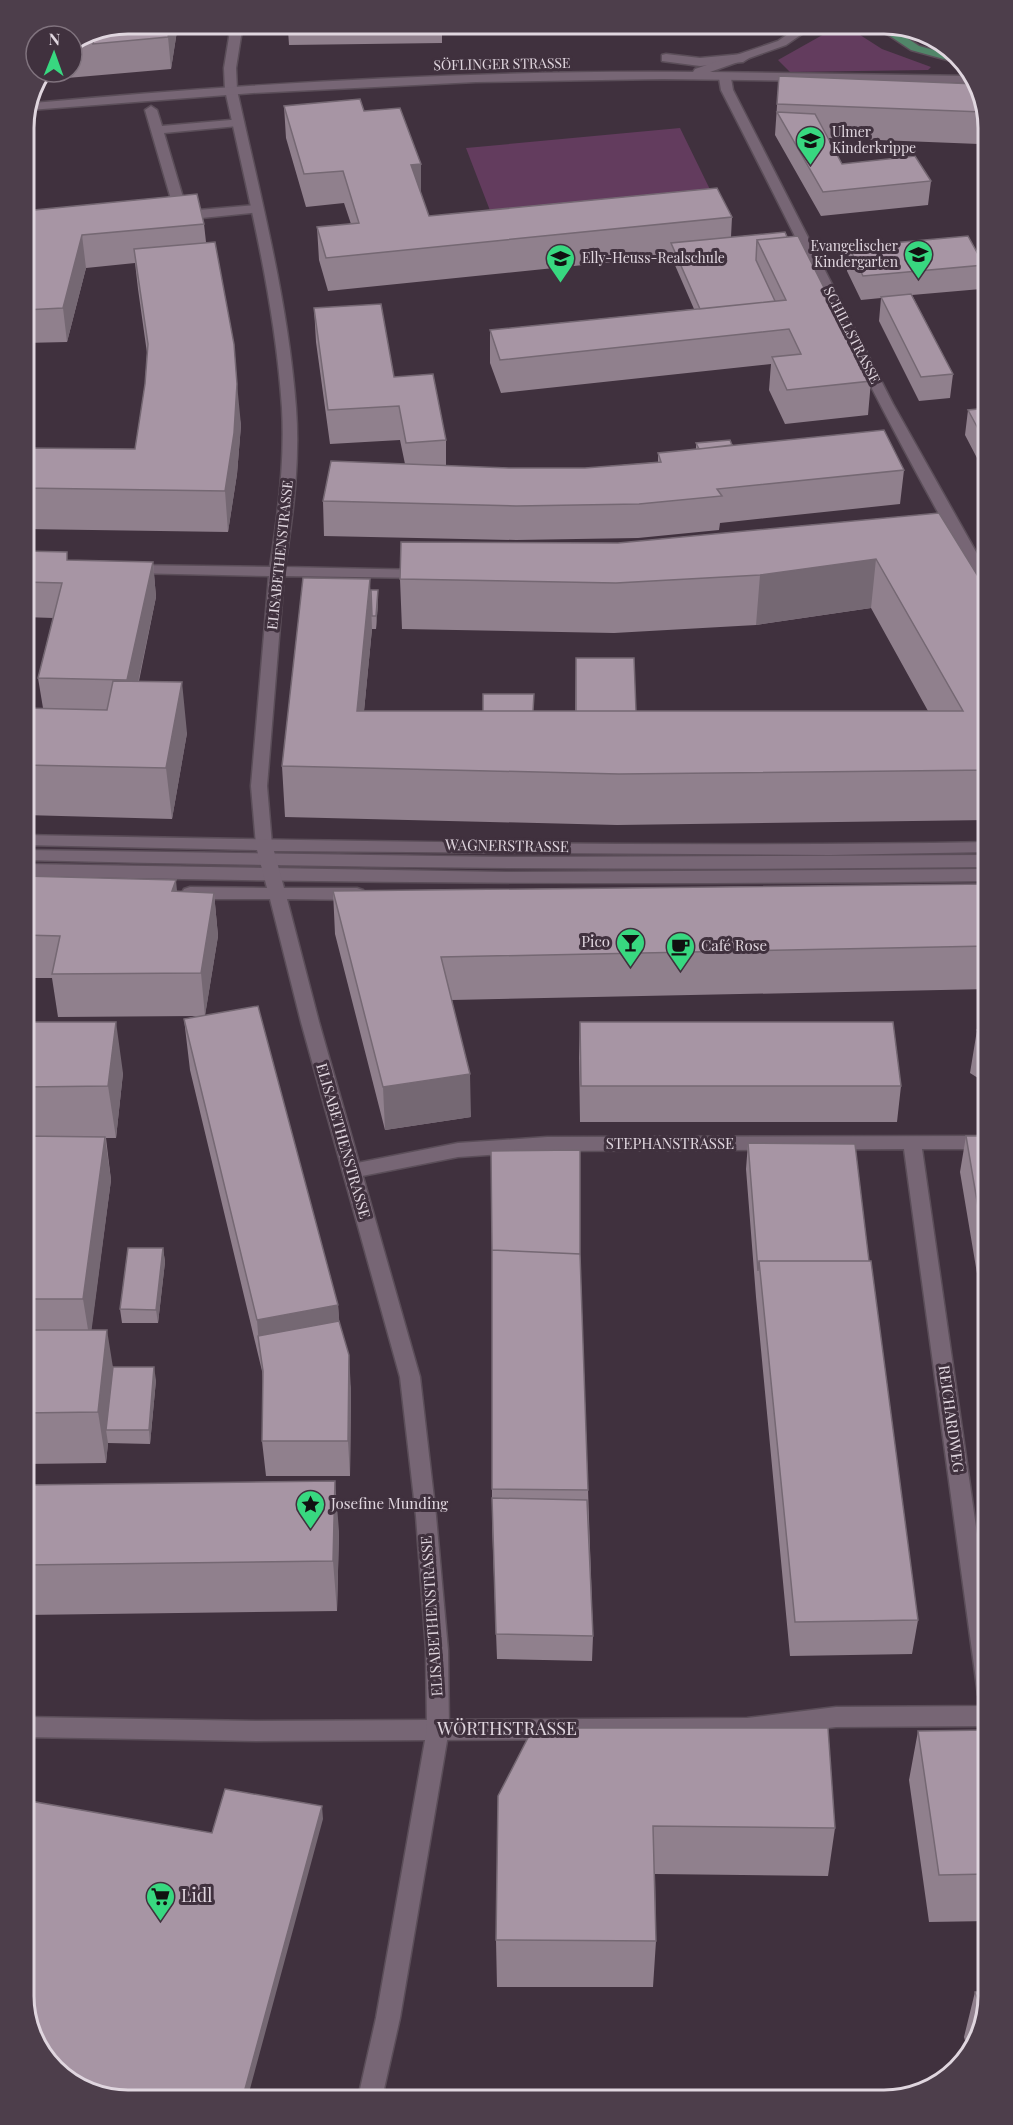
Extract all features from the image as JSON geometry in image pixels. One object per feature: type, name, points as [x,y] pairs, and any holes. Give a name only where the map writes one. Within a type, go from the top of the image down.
[{"type":"main road","points":[[896,35],[915,48],[945,57]]},
{"type":"street","name":"ELISABETHENSTRASSE","points":[[235,34],[230,68],[231,90],[276,297],[289,409],[289,488],[277,573],[259,786],[268,861],[410,1377],[426,1516],[437,1650],[438,1729],[394,1984],[372,2090]]},
{"type":"street","points":[[683,77],[743,58],[782,43],[794,35]]},
{"type":"street","points":[[666,58],[700,62],[743,58]]},
{"type":"street","name":"SÖFLINGER STRASSE","points":[[38,106],[231,90],[477,78],[683,77],[964,80]]},
{"type":"street","name":"SCHILLSTRASSE","points":[[725,78],[727,90],[945,514],[956,544],[978,573]]},
{"type":"street","points":[[151,110],[182,216]]},
{"type":"street","points":[[157,130],[238,122]]},
{"type":"street","points":[[160,218],[256,209]]},
{"type":"street","points":[[116,568],[277,573],[438,574]]},
{"type":"street","name":"WAGNERSTRASSE","points":[[35,841],[268,861],[978,848]]},
{"type":"street","points":[[35,855],[268,861],[624,864],[978,861]]},
{"type":"street","points":[[35,870],[268,861],[632,878],[978,875]]},
{"type":"street","points":[[823,894],[978,891]]},
{"type":"street","points":[[174,893],[378,894]]},
{"type":"street","points":[[448,894],[682,895]]},
{"type":"street","name":"STEPHANSTRASSE","points":[[352,1171],[458,1150],[547,1144],[978,1142]]},
{"type":"street","name":"REICHARDWEG","points":[[912,1143],[978,1616]]},
{"type":"street","name":"WÖRTHSTRASSE","points":[[35,1727],[256,1731],[747,1728],[836,1717],[978,1716]]},
{"type":"shaded area","points":[[823,35],[860,35],[882,49],[931,67],[928,70],[790,72],[778,60]]},
{"type":"shaded area","points":[[680,128],[721,212],[499,234],[466,148]]},
{"type":"building","points":[[168,34],[168,37],[93,44],[117,35]]},
{"type":"building","points":[[779,76],[967,84],[977,112],[777,104]]},
{"type":"building","points":[[360,99],[364,111],[400,108],[421,164],[411,165],[429,216],[717,188],[732,217],[326,258],[317,227],[359,223],[343,171],[304,174],[284,106]]},
{"type":"building","points":[[777,112],[815,114],[842,164],[915,156],[931,181],[823,192]]},
{"type":"building","points":[[197,194],[204,224],[82,235],[63,308],[35,309],[35,210]]},
{"type":"building","points":[[785,232],[787,237],[757,240],[756,260],[775,301],[700,309],[671,243]]},
{"type":"building","points":[[798,236],[871,381],[787,390],[772,357],[801,354],[789,329],[500,360],[490,330],[786,300],[757,240]]},
{"type":"building","points":[[968,236],[978,254],[978,266],[863,276],[849,247]]},
{"type":"building","points":[[215,242],[234,344],[237,384],[234,433],[225,491],[35,488],[35,448],[135,449],[145,384],[148,344],[134,249]]},
{"type":"building","points":[[911,294],[953,374],[921,377],[881,297]]},
{"type":"building","points":[[381,304],[394,377],[433,374],[446,440],[406,443],[399,406],[328,410],[314,308]]},
{"type":"building","points":[[978,409],[978,429],[968,410]]},
{"type":"building","points":[[884,430],[904,470],[717,489],[722,496],[639,504],[516,506],[323,501],[331,461],[509,468],[585,468],[661,462],[658,453]]},
{"type":"building","points":[[730,440],[732,445],[699,449],[696,443]]},
{"type":"building","points":[[939,513],[978,576],[978,770],[619,774],[282,766],[303,578],[370,579],[357,711],[963,711],[876,559],[760,575],[616,583],[400,579],[401,542],[618,543]]},
{"type":"building","points":[[35,551],[67,552],[67,560],[153,562],[127,680],[38,678],[62,583],[35,582]]},
{"type":"building","points":[[371,590],[378,590],[376,616],[372,616]]},
{"type":"building","points":[[576,658],[634,658],[636,711],[576,711]]},
{"type":"building","points":[[113,681],[182,682],[166,768],[35,765],[35,708],[107,710]]},
{"type":"building","points":[[483,694],[534,694],[533,711],[483,711]]},
{"type":"building","points":[[35,876],[176,880],[172,891],[214,893],[201,973],[52,974],[60,936],[35,935]]},
{"type":"building","points":[[978,884],[978,946],[441,957],[470,1074],[383,1087],[333,891]]},
{"type":"building","points":[[258,1006],[338,1305],[257,1320],[184,1019]]},
{"type":"building","points":[[35,1022],[116,1022],[108,1086],[35,1087]]},
{"type":"building","points":[[580,1022],[893,1022],[901,1086],[581,1086]]},
{"type":"building","points":[[35,1136],[105,1137],[83,1299],[35,1299]]},
{"type":"building","points":[[966,1136],[978,1136],[978,1207]]},
{"type":"building","points":[[748,1143],[855,1144],[869,1261],[759,1261],[758,1271]]},
{"type":"building","points":[[580,1150],[580,1254],[492,1250],[491,1151]]},
{"type":"building","points":[[128,1248],[163,1248],[156,1310],[120,1309]]},
{"type":"building","points":[[492,1250],[580,1254],[588,1490],[492,1489]]},
{"type":"building","points":[[759,1261],[871,1261],[918,1620],[795,1622]]},
{"type":"building","points":[[339,1321],[349,1355],[348,1441],[262,1441],[263,1371],[258,1336]]},
{"type":"building","points":[[35,1330],[107,1330],[98,1412],[35,1413]]},
{"type":"building","points":[[113,1367],[154,1367],[149,1430],[106,1430]]},
{"type":"building","points":[[335,1481],[333,1561],[35,1565],[35,1485]]},
{"type":"building","points":[[492,1498],[587,1500],[593,1636],[496,1634]]},
{"type":"building","points":[[533,1728],[828,1728],[835,1828],[653,1826],[656,1941],[496,1940],[498,1796]]},
{"type":"building","points":[[978,1730],[978,1874],[939,1875],[918,1731]]},
{"type":"building","name":"Lidl","points":[[225,1789],[322,1806],[245,2090],[123,2090],[104,2087],[82,2078],[71,2071],[54,2054],[36,2015],[35,1802],[212,1833]]},
{"type":"place","name":"Ulmer Kinderkrippe","points":[[811,166]]},
{"type":"place","name":"Evangelischer Kindergarten","points":[[919,280]]},
{"type":"place","name":"Elly-Heuss-Realschule","points":[[561,284]]},
{"type":"place","name":"Pico","points":[[631,968]]},
{"type":"place","name":"Café Rose","points":[[680,972]]},
{"type":"place","name":"Josefine Munding","points":[[310,1530]]},
{"type":"place","name":"Lidl","points":[[160,1922]]}]
